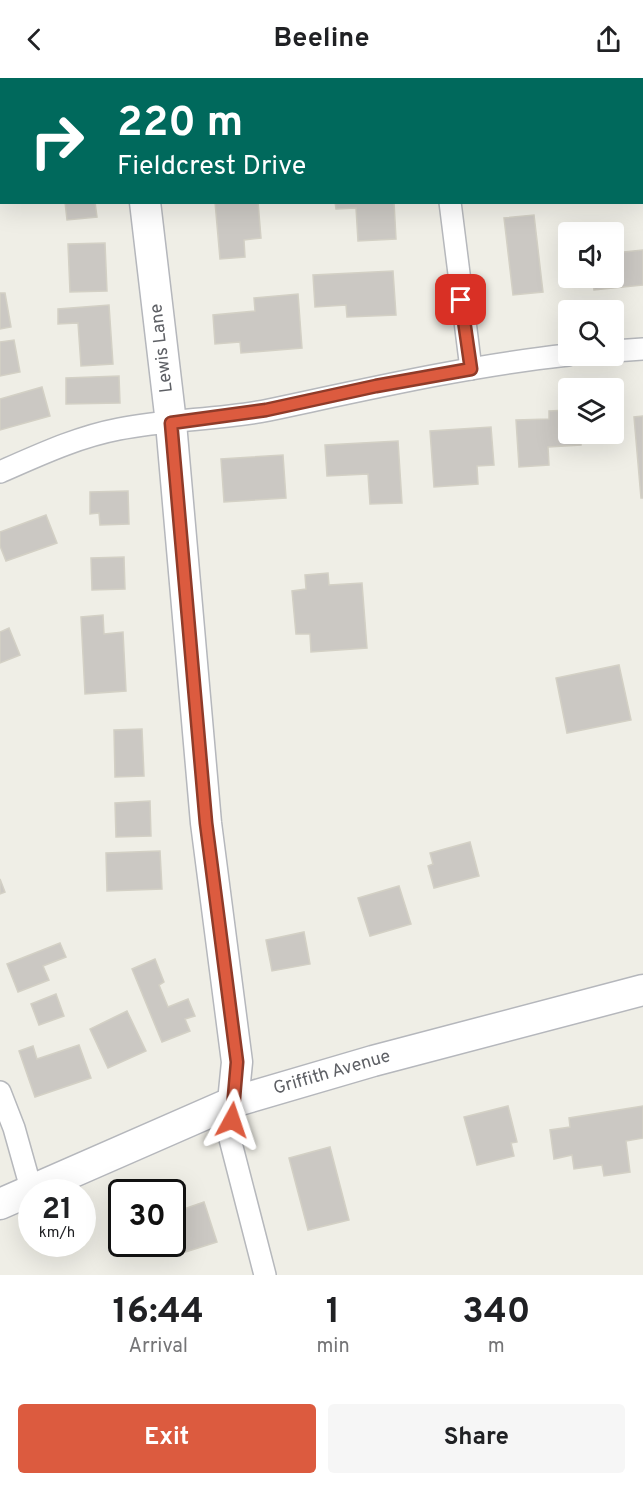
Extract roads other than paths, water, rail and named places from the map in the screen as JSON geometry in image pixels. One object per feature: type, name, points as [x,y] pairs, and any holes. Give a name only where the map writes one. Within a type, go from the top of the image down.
[{"type":"street","name":"Lewis Lane","points":[[145,204],[171,423],[206,823],[237,1062],[233,1102]]},
{"type":"street","points":[[450,204],[471,369]]},
{"type":"street","points":[[624,351],[643,350]]},
{"type":"street","points":[[0,472],[77,439],[121,429],[266,410],[376,386],[516,361],[558,356]]},
{"type":"street","name":"Griffith Avenue","points":[[59,1179],[233,1102],[373,1061],[643,990]]},
{"type":"street","points":[[0,1092],[14,1128],[29,1179]]},
{"type":"street","points":[[233,1102],[230,1139],[265,1275]]},
{"type":"street","name":"Griffith Avenue","points":[[0,1204],[18,1197]]}]
